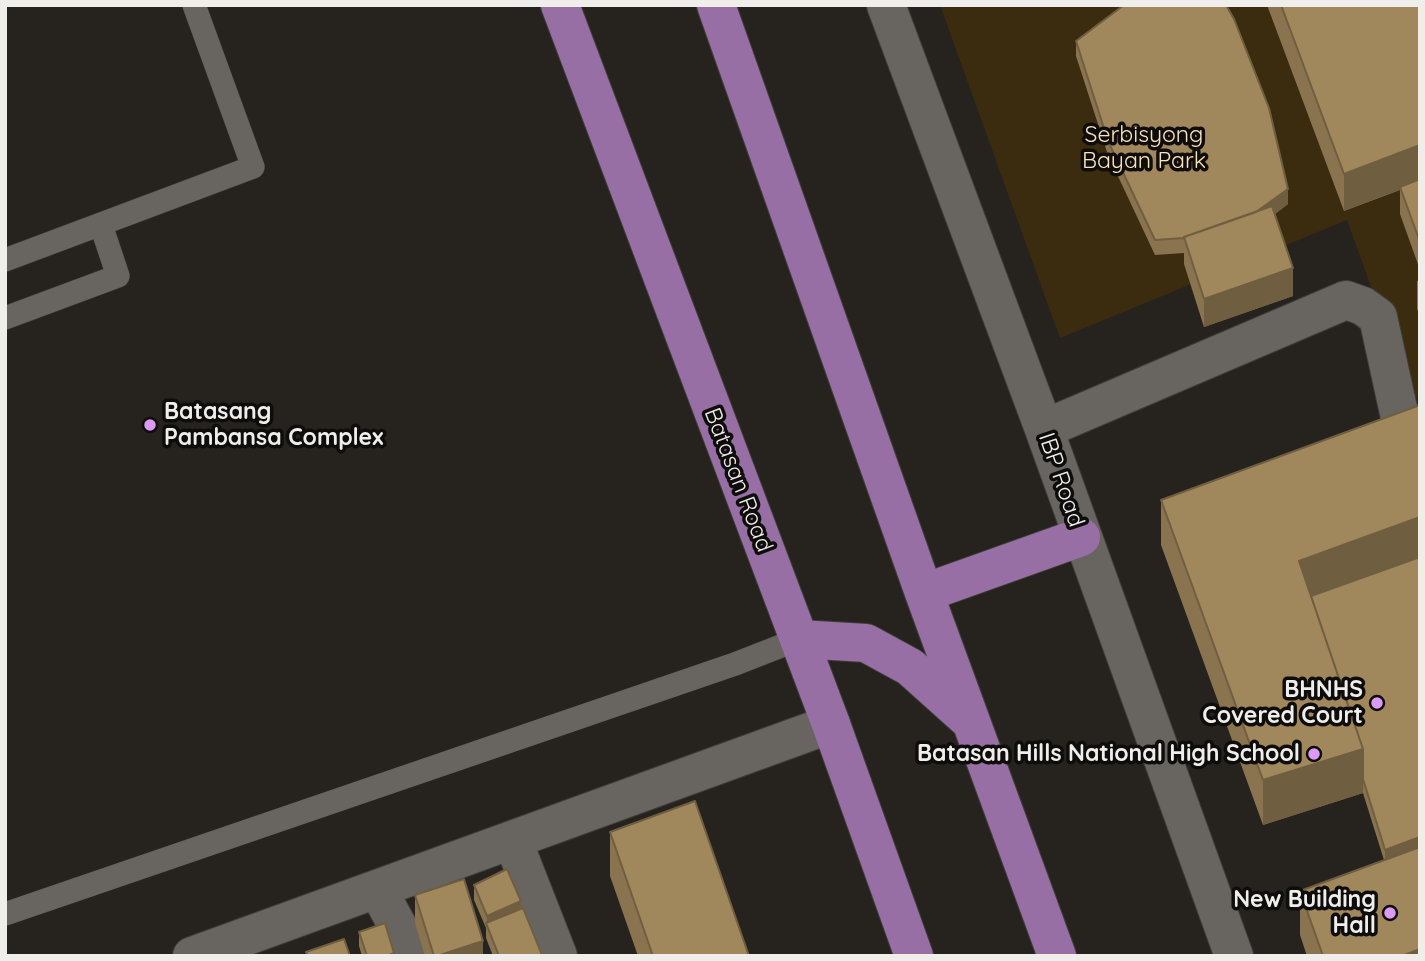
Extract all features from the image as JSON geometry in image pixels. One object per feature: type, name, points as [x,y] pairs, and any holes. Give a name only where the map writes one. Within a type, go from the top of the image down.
[{"type":"main road","name":"Batasan Road","points":[[560,5],[831,724],[914,956]]},
{"type":"main road","points":[[716,5],[1057,956]]},
{"type":"main road","points":[[925,593],[1081,537]]},
{"type":"main road","points":[[799,639],[866,643],[910,667],[972,723]]},
{"type":"street","name":"IBP Road","points":[[886,5],[1044,429],[1234,956]]},
{"type":"street","points":[[1044,429],[1346,300],[1363,306],[1378,317],[1399,413],[1413,426],[1420,424]]},
{"type":"street","points":[[192,956],[272,943],[378,890],[831,724]]},
{"type":"street","points":[[513,841],[558,956]]},
{"type":"street","points":[[378,890],[414,956]]},
{"type":"lane","points":[[5,260],[253,166],[194,5]]},
{"type":"lane","points":[[5,318],[118,276],[101,225]]},
{"type":"lane","points":[[5,915],[722,669],[799,639]]},
{"type":"green space","name":"Serbisyong Bayan Park","points":[[940,5],[1420,5],[1420,397],[1412,400],[1347,220],[1060,338]]},
{"type":"building","points":[[1124,5],[1226,5],[1269,108],[1288,189],[1256,212],[1184,238],[1155,240],[1108,141],[1076,41]]},
{"type":"building","points":[[1281,5],[1420,5],[1420,145],[1344,174]]},
{"type":"building","points":[[1420,179],[1420,242],[1400,187]]},
{"type":"building","points":[[1272,206],[1293,268],[1204,299],[1184,237]]},
{"type":"building","points":[[1420,405],[1420,517],[1299,561],[1363,749],[1263,780],[1161,500]]},
{"type":"building","name":"BHNHS Covered Court","points":[[1420,557],[1420,837],[1385,850],[1363,779],[1363,749],[1311,596]]},
{"type":"building","points":[[695,801],[749,956],[653,956],[610,832]]},
{"type":"building","points":[[1420,847],[1420,949],[1402,956],[1323,956],[1300,891]]},
{"type":"building","points":[[507,869],[521,901],[487,916],[474,885]]},
{"type":"building","points":[[464,879],[483,941],[434,956],[415,895]]},
{"type":"building","points":[[523,908],[542,955],[499,956],[486,923]]},
{"type":"building","points":[[385,923],[394,953],[387,956],[367,956],[359,932]]},
{"type":"building","points":[[344,939],[350,956],[308,956],[306,952]]},
{"type":"place","name":"Batasang Pambansa Complex","points":[[150,425]]},
{"type":"place","name":"BHNHS Covered Court","points":[[1377,703]]},
{"type":"place","name":"Batasan Hills National High School","points":[[1314,754]]},
{"type":"place","name":"New Building Hall","points":[[1390,913]]}]
